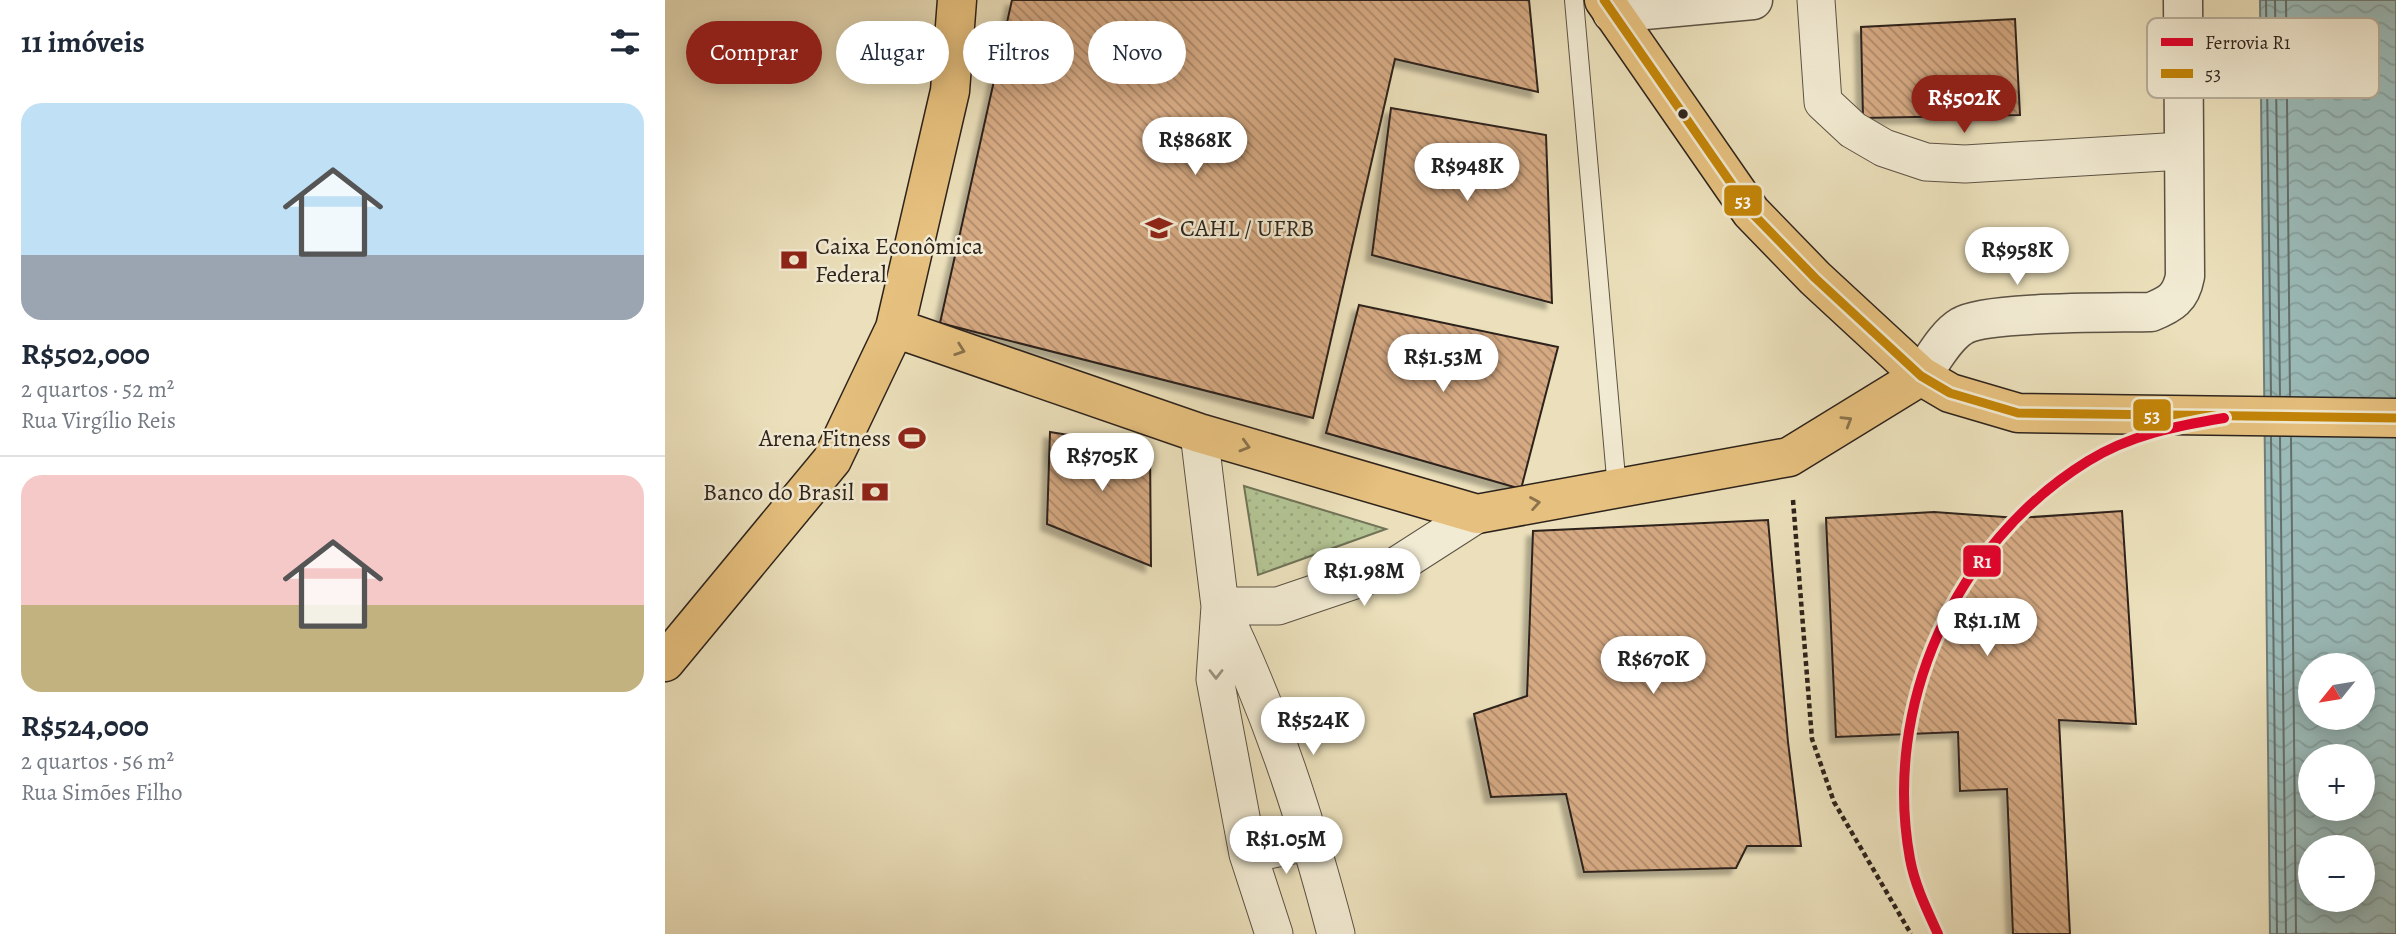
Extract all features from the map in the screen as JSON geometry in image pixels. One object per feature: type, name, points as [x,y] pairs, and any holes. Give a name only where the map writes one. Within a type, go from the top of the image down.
[{"type":"main road","points":[[665,662],[832,460],[895,328],[950,91],[957,0]]},
{"type":"main road","points":[[1608,7],[1751,212],[1815,278],[1921,376],[1950,393],[2018,413],[2224,418],[2396,418]]},
{"type":"main road","points":[[895,328],[1199,433],[1477,514],[1789,457],[1921,376]]},
{"type":"street","points":[[1608,7],[1753,0]]},
{"type":"street","points":[[1817,0],[1823,102],[1853,130],[1884,148],[1926,162],[1965,164],[2182,151]]},
{"type":"street","points":[[2183,0],[2183,18]]},
{"type":"street","points":[[1921,376],[1954,332],[1964,324],[2005,317],[2151,312],[2169,305],[2182,293],[2185,276],[2182,98]]},
{"type":"street","points":[[1199,433],[1220,606],[1215,679],[1248,854],[1274,934]]},
{"type":"street","points":[[1220,606],[1278,606],[1396,566],[1477,514]]},
{"type":"street","points":[[1220,606],[1251,671],[1312,841],[1336,934]]},
{"type":"street","points":[[1248,854],[1312,841]]},
{"type":"lane","points":[[1574,0],[1617,489]]},
{"type":"path","points":[[1789,457],[1812,739],[1833,802],[1911,934]]},
{"type":"green space","points":[[1244,486],[1386,529],[1258,575]]},
{"type":"water","points":[[2260,0],[2396,0],[2396,934],[2270,934],[2261,98],[2379,98],[2379,18],[2260,18]]},
{"type":"building","name":"CAHL / UFRB","points":[[1012,0],[1529,0],[1538,92],[1395,59],[1313,418],[940,323],[993,84],[1074,84],[1074,21],[1007,21]]},
{"type":"building","points":[[2015,19],[2020,115],[1863,118],[1861,27]]},
{"type":"building","points":[[1391,108],[1546,135],[1552,303],[1372,255]]},
{"type":"building","points":[[1359,305],[1558,347],[1521,489],[1326,433]]},
{"type":"building","points":[[1050,432],[1150,448],[1151,566],[1047,524]]},
{"type":"building","points":[[2122,511],[2136,724],[2059,720],[2070,934],[2013,934],[2007,789],[1960,791],[1958,732],[1836,737],[1826,518],[1934,512],[2018,518]]},
{"type":"building","points":[[1768,520],[1788,742],[1801,846],[1747,846],[1736,868],[1584,872],[1566,794],[1491,797],[1474,714],[1527,696],[1533,531]]},
{"type":"rail line","name":"R1","points":[[1938,934],[1918,888],[1910,859],[1904,801],[1907,744],[1919,688],[1938,634],[1965,583],[2000,537],[2041,496],[2088,461],[2137,438],[2171,428],[2224,418]]},
{"type":"transit line","name":"53","points":[[1604,0],[1751,212],[1815,278],[1921,376],[1950,393],[2018,413],[2396,418]]},
{"type":"place","name":"CAHL / UFRB","points":[[1159,228]]},
{"type":"place","name":"Caixa Econômica Federal","points":[[794,260]]},
{"type":"place","name":"Arena Fitness","points":[[912,438]]},
{"type":"place","name":"Banco do Brasil","points":[[875,492]]}]
